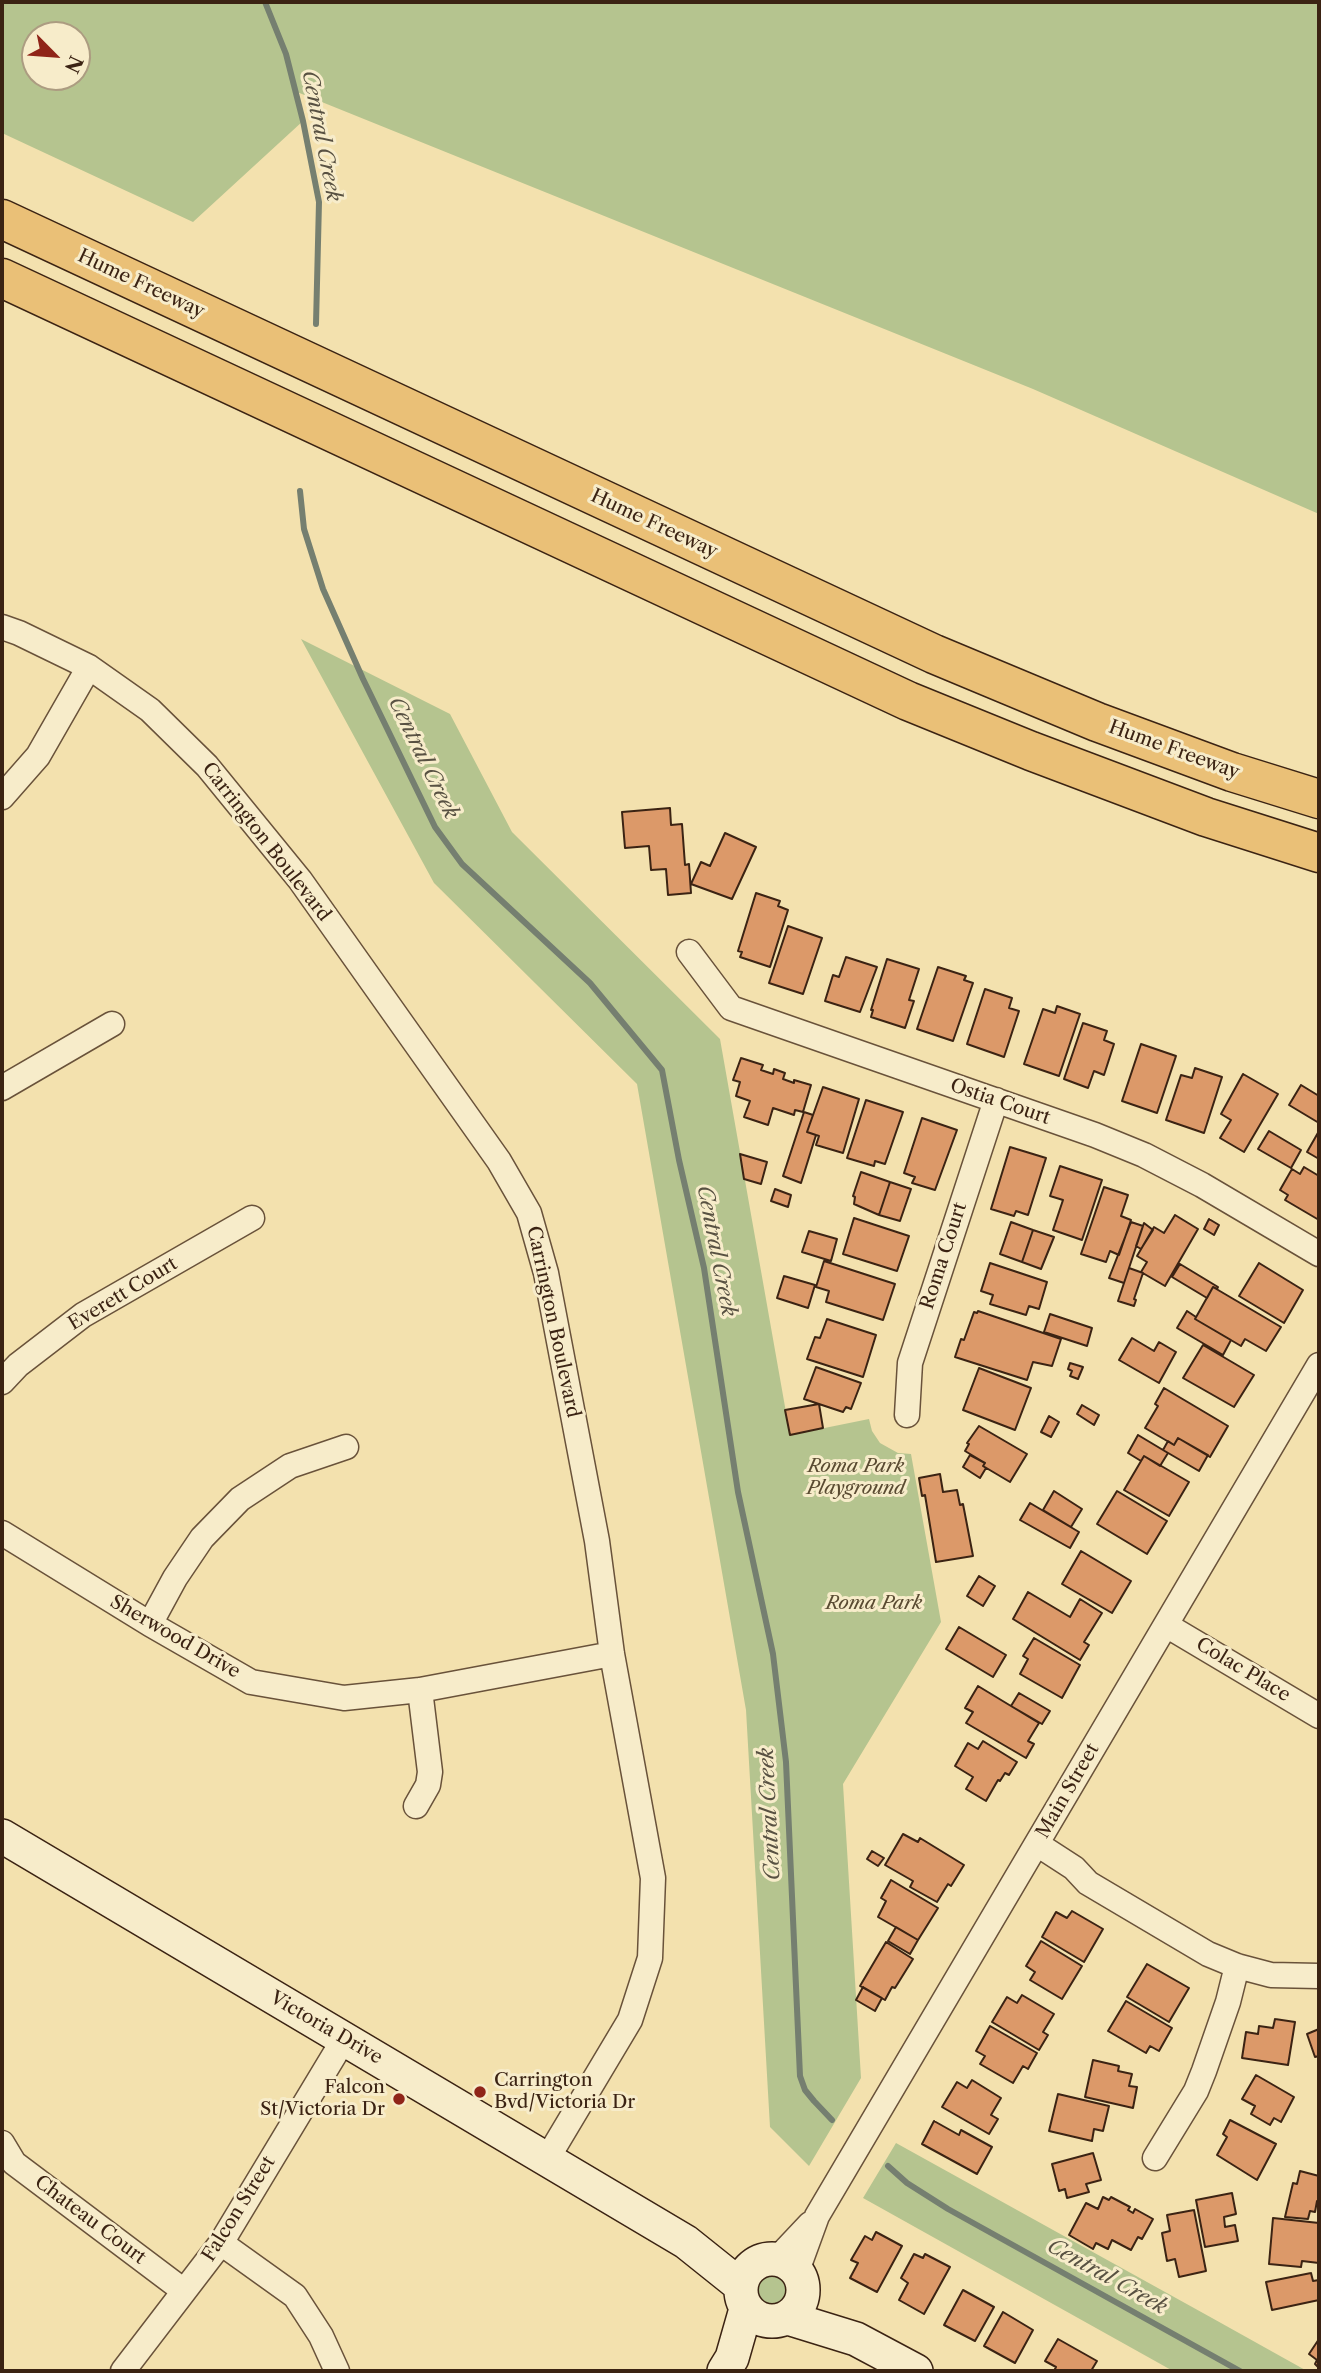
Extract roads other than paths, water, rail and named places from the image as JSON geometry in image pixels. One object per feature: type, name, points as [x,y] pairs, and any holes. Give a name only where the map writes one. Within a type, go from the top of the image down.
[{"type":"highway","name":"Hume Freeway","points":[[2,219],[934,654],[1110,726],[1233,772],[1319,799]]},
{"type":"highway","points":[[2,278],[908,701],[1206,817],[1319,853]]},
{"type":"street","name":"Carrington Boulevard","points":[[2,627],[89,667],[150,710],[207,766],[300,880],[499,1161],[529,1213],[546,1273],[597,1541],[612,1654],[653,1878],[650,1958],[630,2020],[547,2159]]},
{"type":"street","points":[[2,797],[38,756],[89,667]]},
{"type":"street","name":"Ostia Court","points":[[689,951],[731,1008],[1095,1135],[1144,1155],[1202,1185],[1319,1254]]},
{"type":"street","points":[[2,1088],[112,1024]]},
{"type":"street","name":"Roma Court","points":[[907,1415],[910,1363],[996,1100]]},
{"type":"street","name":"Everett Court","points":[[2,1382],[18,1365],[83,1315],[252,1218]]},
{"type":"street","name":"Main Street","points":[[728,2364],[1319,1365]]},
{"type":"street","points":[[150,1624],[175,1578],[202,1538],[240,1499],[290,1466],[346,1447]]},
{"type":"street","name":"Sherwood Drive","points":[[2,1533],[251,1682],[344,1698],[420,1689],[612,1654]]},
{"type":"street","name":"Colac Place","points":[[1166,1625],[1319,1716]]},
{"type":"street","points":[[416,1806],[428,1785],[430,1772],[420,1689]]},
{"type":"street","name":"Victoria Drive","points":[[2,1836],[686,2242],[916,2371]]},
{"type":"street","points":[[1033,1850],[1068,1877],[1088,1883],[1208,1954],[1237,1966],[1271,1975],[1319,1976]]},
{"type":"street","points":[[1155,2158],[1196,2091],[1228,2002],[1237,1966]]},
{"type":"street","name":"Falcon Street","points":[[123,2371],[221,2244],[344,2039]]},
{"type":"street","name":"Chateau Court","points":[[2,2143],[14,2162],[184,2291]]},
{"type":"street","points":[[221,2244],[295,2296],[321,2336],[337,2371]]},
{"type":"waterway","name":"Central Creek","points":[[265,2],[286,54],[319,202],[316,324]]},
{"type":"waterway","name":"Central Creek","points":[[300,491],[304,529],[323,589],[363,679],[435,827],[462,864],[590,983],[662,1070],[704,1268],[738,1492],[773,1654],[786,1762],[800,2076],[805,2090],[832,2120]]},
{"type":"waterway","name":"Central Creek","points":[[888,2166],[907,2183],[948,2209],[1240,2371]]},
{"type":"place","name":"Carrington Bvd/Victoria Dr","points":[[480,2092]]},
{"type":"place","name":"Falcon St/Victoria Dr","points":[[399,2099]]},
{"type":"park label","name":"Roma Park Playground","points":[[856,1478]]},
{"type":"park label","name":"Roma Park","points":[[874,1604]]}]
